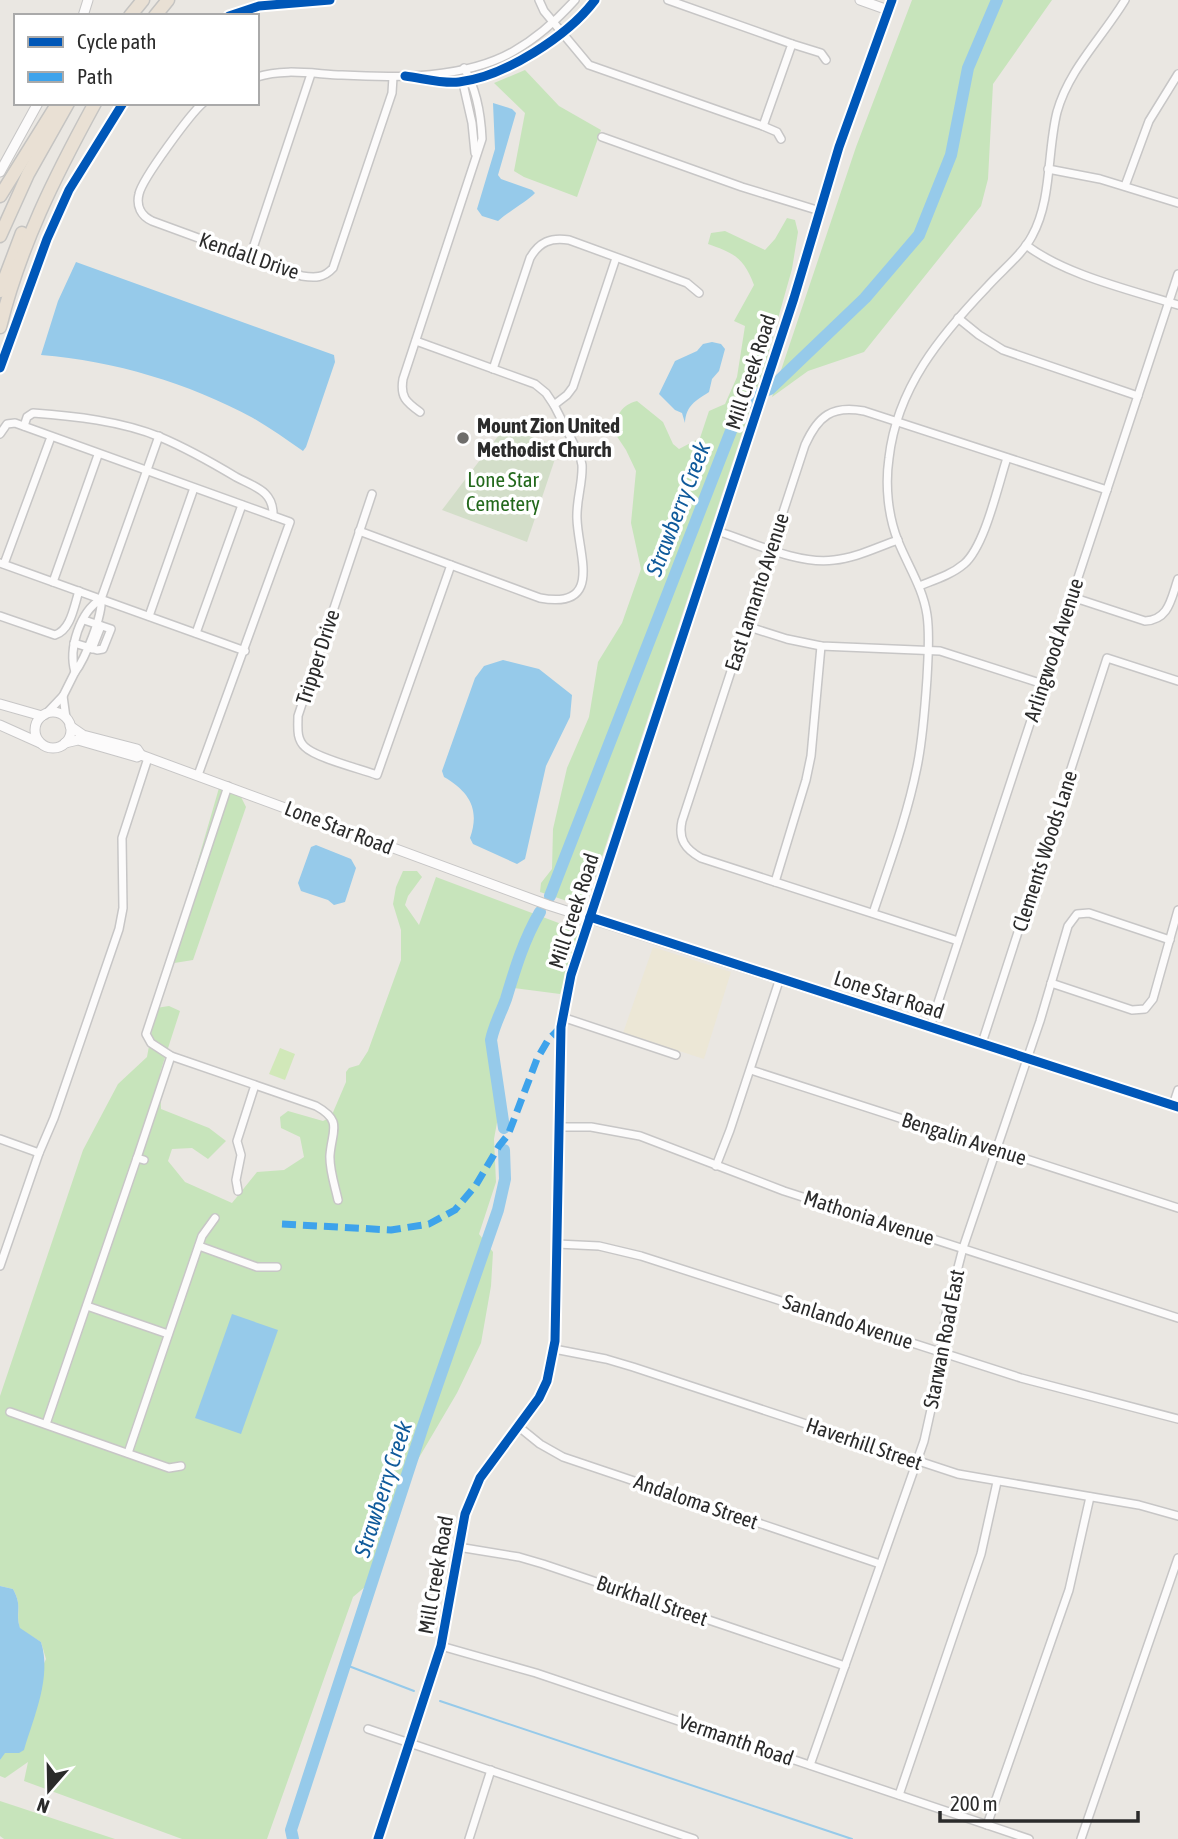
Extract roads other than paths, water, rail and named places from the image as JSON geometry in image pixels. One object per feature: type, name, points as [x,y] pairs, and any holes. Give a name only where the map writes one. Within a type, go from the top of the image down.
[{"type":"highway","points":[[132,14],[143,0]]},
{"type":"highway","points":[[157,14],[168,0]]},
{"type":"highway","points":[[0,196],[57,105]]},
{"type":"highway","points":[[0,236],[28,174],[67,105]]},
{"type":"highway","points":[[0,291],[44,184],[91,105]]},
{"type":"highway","points":[[0,327],[38,214],[91,105]]},
{"type":"street","points":[[235,14],[259,6],[330,0]]},
{"type":"street","points":[[539,0],[553,23],[589,65],[763,126],[777,132],[781,139]]},
{"type":"street","points":[[259,76],[286,72],[393,78],[490,62],[513,52],[553,23],[575,0]]},
{"type":"street","points":[[405,76],[466,80],[516,61],[564,34],[595,0]]},
{"type":"street","points":[[668,0],[821,53],[826,60]]},
{"type":"street","points":[[860,0],[888,10]]},
{"type":"street","name":"Mill Creek Road","points":[[378,1839],[441,1646],[465,1514],[480,1478],[519,1427],[547,1381],[554,1349],[562,1017],[571,975],[774,359],[839,147],[892,0]]},
{"type":"street","points":[[873,913],[911,793],[925,714],[928,650],[926,613],[919,586],[898,540],[890,511],[887,476],[898,422],[908,393],[936,344],[1026,245],[1037,226],[1053,131],[1062,97],[1080,64],[1125,0]]},
{"type":"street","points":[[763,126],[792,44]]},
{"type":"street","points":[[420,412],[408,404],[401,390],[475,158],[464,68]]},
{"type":"street","points":[[250,257],[311,74]]},
{"type":"street","points":[[1125,186],[1149,121],[1178,74]]},
{"type":"street","name":"Kendall Drive","points":[[201,105],[176,135],[139,192],[138,205],[146,219],[302,276],[316,278],[327,275],[333,268],[392,93],[393,78]]},
{"type":"street","points":[[0,172],[37,105]]},
{"type":"street","points":[[0,368],[47,239],[69,190],[122,105]]},
{"type":"street","points":[[602,137],[742,187],[820,211]]},
{"type":"street","points":[[1048,169],[1125,186],[1178,203]]},
{"type":"street","points":[[493,369],[530,258],[535,249],[552,239],[569,240],[687,283],[699,293]]},
{"type":"street","points":[[1026,245],[1066,268],[1178,305]]},
{"type":"street","points":[[554,405],[568,395],[573,387],[616,258]]},
{"type":"street","name":"Arlingwood Avenue","points":[[930,1027],[1178,274]]},
{"type":"street","points":[[958,317],[1003,350],[1138,396]]},
{"type":"street","points":[[359,531],[540,598],[564,599],[580,588],[585,570],[577,522],[582,465],[554,405],[546,393],[535,384],[416,341]]},
{"type":"street","name":"East Lamanto Avenue","points":[[775,882],[701,858],[685,846],[680,830],[805,445],[820,420],[835,411],[851,408],[1107,490]]},
{"type":"street","points":[[24,426],[27,417],[33,413],[90,420],[159,436],[268,495],[273,505],[272,516]]},
{"type":"street","points":[[0,434],[8,424],[15,423],[290,522],[198,775]]},
{"type":"street","points":[[41,744],[35,730],[43,715],[63,696],[99,625],[101,599],[159,436]]},
{"type":"street","points":[[51,437],[2,564],[245,651]]},
{"type":"street","points":[[52,582],[98,455]]},
{"type":"street","points":[[919,586],[950,573],[971,557],[984,528],[1007,458]]},
{"type":"street","points":[[149,616],[194,488]]},
{"type":"street","name":"Tripper Drive","points":[[372,494],[298,716],[297,734],[305,747],[377,775],[451,565]]},
{"type":"street","points":[[196,633],[242,505]]},
{"type":"street","points":[[717,531],[812,560],[833,561],[851,557],[898,540]]},
{"type":"street","points":[[1072,597],[1145,621],[1154,621],[1167,611],[1178,579]]},
{"type":"street","points":[[0,616],[55,635],[60,634],[65,630],[79,591]]},
{"type":"street","points":[[75,672],[72,664],[74,643],[94,603],[101,599]]},
{"type":"street","points":[[74,643],[103,649],[111,629],[84,620]]},
{"type":"street","points":[[746,626],[821,646],[928,650],[1043,684]]},
{"type":"street","points":[[821,646],[811,756],[775,882],[958,941]]},
{"type":"street","name":"Clements Woods Lane","points":[[982,1043],[1107,658],[1178,681]]},
{"type":"street","points":[[0,725],[52,748],[65,743],[70,735],[63,696]]},
{"type":"street","points":[[0,704],[27,714],[43,715],[53,712],[68,722]]},
{"type":"street","name":"Lone Star Road","points":[[68,722],[83,735],[137,749],[145,756],[548,905],[590,916],[1176,1106]]},
{"type":"street","name":"Lone Star Road","points":[[65,743],[78,740],[137,757],[145,756]]},
{"type":"street","points":[[0,1266],[119,929],[123,908],[122,838],[145,756]]},
{"type":"street","points":[[228,786],[146,1027],[146,1034],[151,1044],[171,1056],[316,1106],[332,1119],[335,1134],[330,1156],[338,1200]]},
{"type":"street","points":[[1051,983],[1132,1010],[1145,1009],[1153,999],[1178,910]]},
{"type":"street","name":"Starwan Road East","points":[[810,1765],[930,1416],[946,1314],[963,1248],[1068,926],[1077,914],[1089,914],[1170,940]]},
{"type":"street","points":[[716,1166],[751,1070],[780,978]]},
{"type":"street","points":[[562,1017],[676,1055]]},
{"type":"street","points":[[46,1424],[141,1159],[171,1056]]},
{"type":"street","name":"Bengalin Avenue","points":[[751,1070],[1178,1208]]},
{"type":"street","points":[[238,1191],[236,1180],[242,1155],[237,1141],[255,1086]]},
{"type":"street","points":[[1176,1106],[1178,1090]]},
{"type":"street","name":"Mathonia Avenue","points":[[559,1127],[591,1127],[640,1136],[785,1191],[1178,1318]]},
{"type":"street","points":[[0,1139],[39,1153]]},
{"type":"street","points":[[128,1454],[199,1246],[205,1230],[215,1218]]},
{"type":"street","name":"Sanlando Avenue","points":[[557,1244],[599,1246],[640,1255],[1047,1385],[1178,1419]]},
{"type":"street","points":[[199,1246],[257,1267],[277,1267]]},
{"type":"street","points":[[87,1306],[169,1334]]},
{"type":"street","name":"Haverhill Street","points":[[554,1349],[633,1367],[958,1474],[1139,1505],[1178,1516]]},
{"type":"street","points":[[10,1412],[169,1468],[181,1466]]},
{"type":"street","name":"Andaloma Street","points":[[519,1427],[540,1444],[575,1461],[880,1564]]},
{"type":"street","points":[[898,1795],[981,1554],[997,1482]]},
{"type":"street","points":[[987,1825],[1069,1590],[1090,1497]]},
{"type":"street","name":"Burkhall Street","points":[[457,1547],[519,1557],[543,1564],[845,1665]]},
{"type":"street","points":[[1081,1839],[1175,1574],[1178,1558]]},
{"type":"street","name":"Vermanth Road","points":[[441,1646],[525,1670],[1029,1839]]},
{"type":"street","points":[[368,1729],[694,1839]]},
{"type":"street","points":[[469,1839],[491,1770]]},
{"type":"water","points":[[493,103],[516,113],[498,175],[501,179],[535,193],[498,221],[482,216],[477,209],[495,149]]},
{"type":"water","points":[[76,262],[334,355],[335,362],[303,451],[253,418],[177,384],[96,362],[41,355],[58,301]]},
{"type":"water","points":[[703,344],[721,344],[725,349],[719,371],[712,379],[709,392],[689,408],[685,423],[682,413],[675,410],[659,394],[675,361],[697,351]]},
{"type":"water","points":[[503,660],[539,669],[572,695],[570,717],[546,766],[525,859],[517,864],[473,844],[470,838],[474,819],[471,803],[460,789],[444,777],[442,771],[475,678],[484,666]]},
{"type":"water","points":[[316,845],[351,859],[356,868],[345,902],[334,905],[328,900],[301,891],[298,883],[311,847]]},
{"type":"water","points":[[232,1314],[278,1330],[241,1434],[195,1418]]},
{"type":"water","points":[[0,1586],[13,1589],[18,1600],[20,1628],[41,1642],[44,1669],[40,1696],[24,1750],[19,1753],[5,1753],[0,1760]]},
{"type":"waterway","name":"Strawberry Creek","points":[[550,896],[738,413],[755,395],[770,389],[865,298],[919,235],[951,155],[968,68],[997,0]]},
{"type":"waterway","name":"Strawberry Creek","points":[[504,1128],[491,1040],[520,954],[540,912]]},
{"type":"waterway","name":"Strawberry Creek","points":[[293,1839],[291,1830],[423,1426],[498,1210],[505,1179],[504,1150]]},
{"type":"waterway","points":[[346,1665],[414,1691]]},
{"type":"waterway","points":[[440,1701],[852,1839]]},
{"type":"place","name":"Mount Zion United Methodist Church","points":[[463,438]]},
{"type":"park label","name":"Lone Star Cemetery","points":[[503,492]]}]
